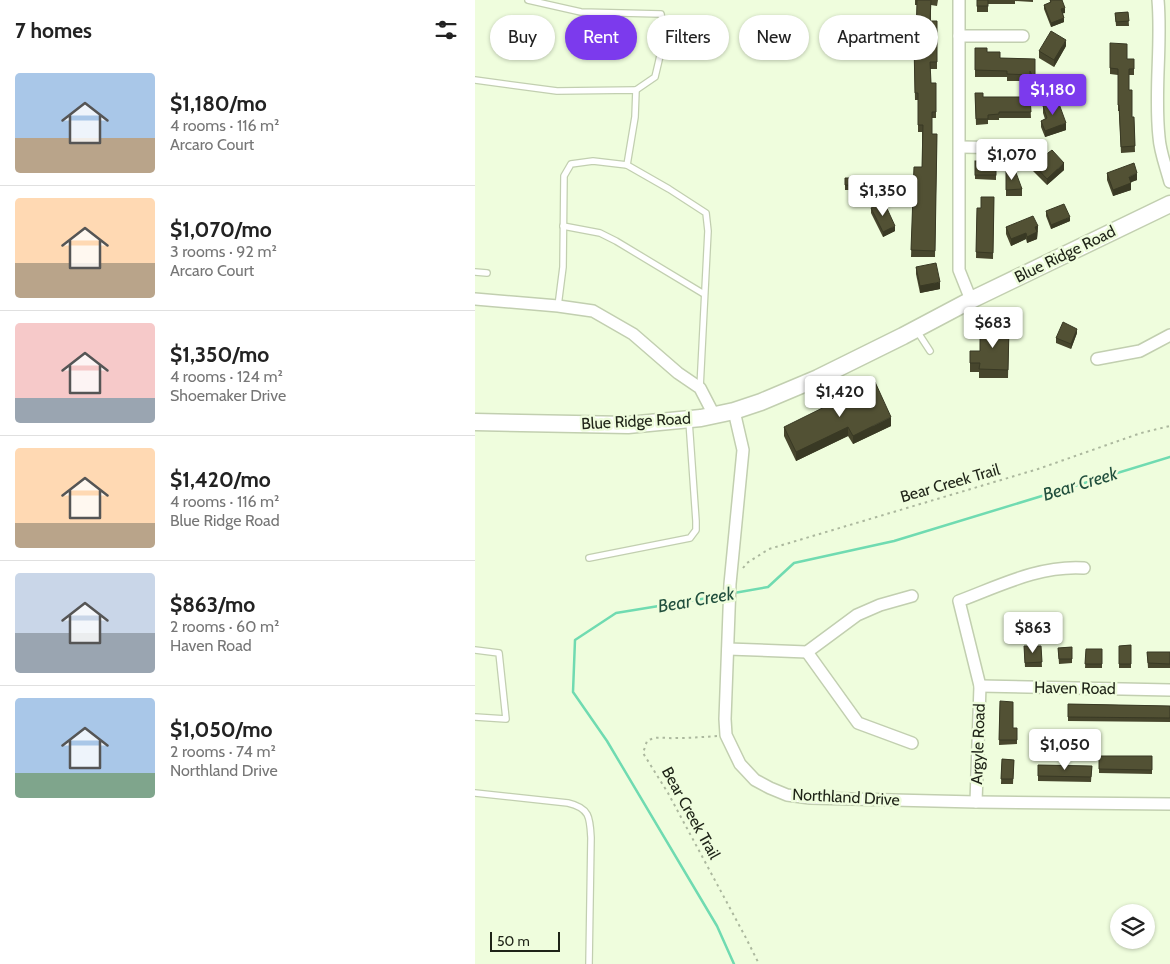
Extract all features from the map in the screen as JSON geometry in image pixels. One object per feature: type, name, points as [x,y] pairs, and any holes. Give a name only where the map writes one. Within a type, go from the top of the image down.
[{"type":"street","points":[[959,0],[959,270],[971,300]]},
{"type":"street","points":[[1158,0],[1157,102],[1159,138],[1170,182]]},
{"type":"street","points":[[959,36],[1023,36]]},
{"type":"street","points":[[960,147],[1023,148]]},
{"type":"street","name":"Blue Ridge Road","points":[[475,422],[628,425],[689,420],[734,411],[818,378],[916,330],[971,300],[1170,204]]},
{"type":"street","points":[[475,299],[593,311],[633,334],[677,373],[700,388],[713,415]]},
{"type":"street","points":[[1097,359],[1140,351],[1170,335]]},
{"type":"street","name":"Northland Drive","points":[[734,411],[743,450],[730,584],[724,707],[726,734],[740,764],[755,780],[787,795],[809,798],[1170,804]]},
{"type":"street","name":"Argyle Road","points":[[976,802],[980,686],[959,601],[997,585],[1032,574],[1069,567],[1084,568]]},
{"type":"street","points":[[728,649],[807,652],[857,615],[880,605],[912,596]]},
{"type":"street","points":[[807,652],[858,723],[911,743]]},
{"type":"street","name":"Haven Road","points":[[980,686],[1170,690]]},
{"type":"lane","points":[[475,80],[557,90],[636,90],[655,77],[661,52],[664,25],[661,14],[581,12],[528,0]]},
{"type":"lane","points":[[627,165],[635,117],[636,90]]},
{"type":"lane","points":[[558,306],[563,267],[565,176],[571,164],[593,160],[627,165],[706,213],[708,231],[700,388]]},
{"type":"lane","points":[[563,226],[600,233],[704,294]]},
{"type":"lane","points":[[475,272],[487,273]]},
{"type":"lane","points":[[916,330],[930,351]]},
{"type":"lane","points":[[589,558],[662,545],[690,538],[694,534],[696,521],[689,420]]},
{"type":"lane","points":[[475,650],[499,653],[506,719],[475,717]]},
{"type":"lane","points":[[475,793],[568,803],[577,805],[587,813],[590,821],[591,838],[589,964]]},
{"type":"path","name":"Bear Creek Trail","points":[[741,570],[747,563],[769,549],[1038,469],[1141,433],[1170,426]]},
{"type":"path","name":"Bear Creek Trail","points":[[721,735],[675,739],[665,736],[652,738],[647,741],[643,753],[668,793],[759,964]]},
{"type":"building","points":[[917,0],[931,0],[930,15],[917,15]]},
{"type":"building","points":[[977,0],[988,0],[988,6],[977,6]]},
{"type":"building","points":[[1050,0],[1062,0],[1065,8],[1061,9],[1064,18],[1051,23],[1044,5],[1051,2]]},
{"type":"building","points":[[1128,12],[1129,21],[1116,22],[1115,13]]},
{"type":"building","points":[[1051,31],[1066,40],[1054,60],[1039,51]]},
{"type":"building","points":[[1110,43],[1127,44],[1127,59],[1134,59],[1134,69],[1129,69],[1129,90],[1132,90],[1135,146],[1121,147],[1118,69],[1110,68]]},
{"type":"building","points":[[975,48],[987,48],[987,52],[1000,52],[1000,58],[1035,59],[1035,82],[1030,71],[1030,75],[1007,74],[1007,71],[975,70]]},
{"type":"building","points":[[914,60],[937,60],[937,62],[930,62],[931,83],[936,83],[936,112],[932,112],[932,134],[937,134],[935,251],[911,250],[914,167],[922,167],[923,125],[918,125],[918,93],[915,93]]},
{"type":"building","points":[[975,93],[983,93],[983,97],[1030,97],[1031,112],[999,112],[999,114],[988,115],[988,119],[976,119]]},
{"type":"building","points":[[1058,101],[1066,123],[1045,131],[1041,121],[1047,118],[1043,106]]},
{"type":"building","points":[[1052,150],[1064,163],[1047,179],[1033,164]]},
{"type":"building","points":[[975,161],[996,161],[996,175],[975,175]]},
{"type":"building","points":[[1134,163],[1137,173],[1129,177],[1131,183],[1113,190],[1107,173]]},
{"type":"building","points":[[1015,170],[1022,189],[1006,190],[1006,171]]},
{"type":"building","points":[[845,178],[859,178],[859,186],[845,185]]},
{"type":"building","points":[[981,197],[994,197],[993,253],[976,252],[977,208],[981,208]]},
{"type":"building","points":[[884,202],[895,226],[883,232],[871,208]]},
{"type":"building","points":[[1064,204],[1070,217],[1051,225],[1046,211]]},
{"type":"building","points":[[1033,216],[1038,226],[1035,227],[1037,232],[1027,237],[1026,233],[1011,239],[1006,227]]},
{"type":"building","points":[[936,263],[940,282],[920,286],[916,267]]},
{"type":"building","points":[[1063,322],[1077,329],[1071,344],[1056,338]]},
{"type":"building","points":[[980,328],[1009,328],[1008,370],[979,369],[980,363],[970,363],[970,351],[980,351]]},
{"type":"building","points":[[875,382],[891,417],[853,436],[848,427],[796,452],[784,427]]},
{"type":"building","points":[[1131,645],[1131,664],[1119,664],[1119,646]]},
{"type":"building","points":[[1024,646],[1041,646],[1042,662],[1025,663]]},
{"type":"building","points":[[1072,647],[1072,659],[1059,659],[1058,648]]},
{"type":"building","points":[[1086,649],[1102,649],[1102,664],[1085,664]]},
{"type":"building","points":[[1147,652],[1170,652],[1170,664],[1148,663]]},
{"type":"building","points":[[1000,701],[1013,702],[1013,728],[1017,728],[1017,740],[999,740]]},
{"type":"building","points":[[1068,704],[1170,706],[1170,718],[1068,717]]},
{"type":"building","points":[[1099,756],[1152,756],[1152,770],[1099,769]]},
{"type":"building","points":[[1002,759],[1014,760],[1013,779],[1001,779]]},
{"type":"building","points":[[1038,765],[1092,766],[1091,777],[1038,776]]},
{"type":"waterway","name":"Bear Creek","points":[[734,593],[768,587],[794,563],[894,541],[1170,457]]},
{"type":"waterway","name":"Bear Creek","points":[[726,595],[616,613],[575,640],[573,692],[607,741],[717,926],[734,964]]}]
